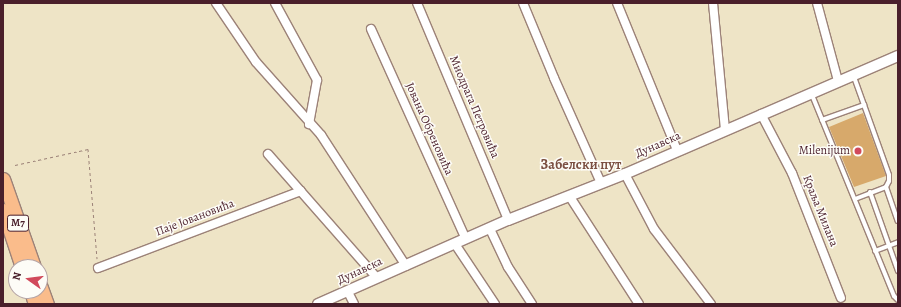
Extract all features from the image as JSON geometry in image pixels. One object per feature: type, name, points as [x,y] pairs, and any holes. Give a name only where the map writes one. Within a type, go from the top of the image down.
[{"type":"highway","name":"M7","points":[[3,179],[31,259]]},
{"type":"highway","name":"M7","points":[[3,210],[19,259]]},
{"type":"street","points":[[216,3],[256,62],[309,124],[321,135],[406,266]]},
{"type":"street","points":[[275,3],[317,80],[309,124]]},
{"type":"street","name":"Миодрага Петровића","points":[[417,3],[508,220]]},
{"type":"street","points":[[523,3],[554,78],[601,183]]},
{"type":"street","points":[[617,3],[677,150]]},
{"type":"street","points":[[713,3],[725,129]]},
{"type":"street","points":[[817,3],[838,81]]},
{"type":"street","name":"Јована Обреновића","points":[[371,29],[466,239]]},
{"type":"street","name":"Дунавска","points":[[318,304],[348,292],[376,277],[406,266],[508,220],[570,197],[625,174],[725,129],[898,56]]},
{"type":"street","name":"Краља Милана","points":[[761,114],[792,173],[841,298]]},
{"type":"street","points":[[268,154],[376,277]]},
{"type":"street","points":[[625,174],[654,229],[711,304]]},
{"type":"street","name":"Паје Јовановића","points":[[98,268],[301,191]]},
{"type":"street","points":[[570,197],[639,304]]},
{"type":"street","points":[[490,229],[508,267],[532,304]]},
{"type":"street","points":[[455,244],[495,304]]},
{"type":"street","points":[[348,292],[354,304]]},
{"type":"lane","points":[[853,74],[889,175],[889,181],[886,187],[898,221]]},
{"type":"lane","points":[[811,93],[875,251],[894,296],[898,300]]},
{"type":"lane","points":[[822,120],[864,105]]},
{"type":"lane","points":[[855,199],[886,187]]},
{"type":"lane","points":[[870,192],[898,271]]},
{"type":"lane","points":[[875,251],[898,242]]},
{"type":"path","points":[[15,165],[88,149],[98,268]]},
{"type":"building","name":"Milenijum","points":[[863,113],[886,176],[854,187],[829,127]]},
{"type":"place","name":"Milenijum","points":[[858,151]]},
{"type":"district","name":"Забелски пут","points":[[581,165]]}]
